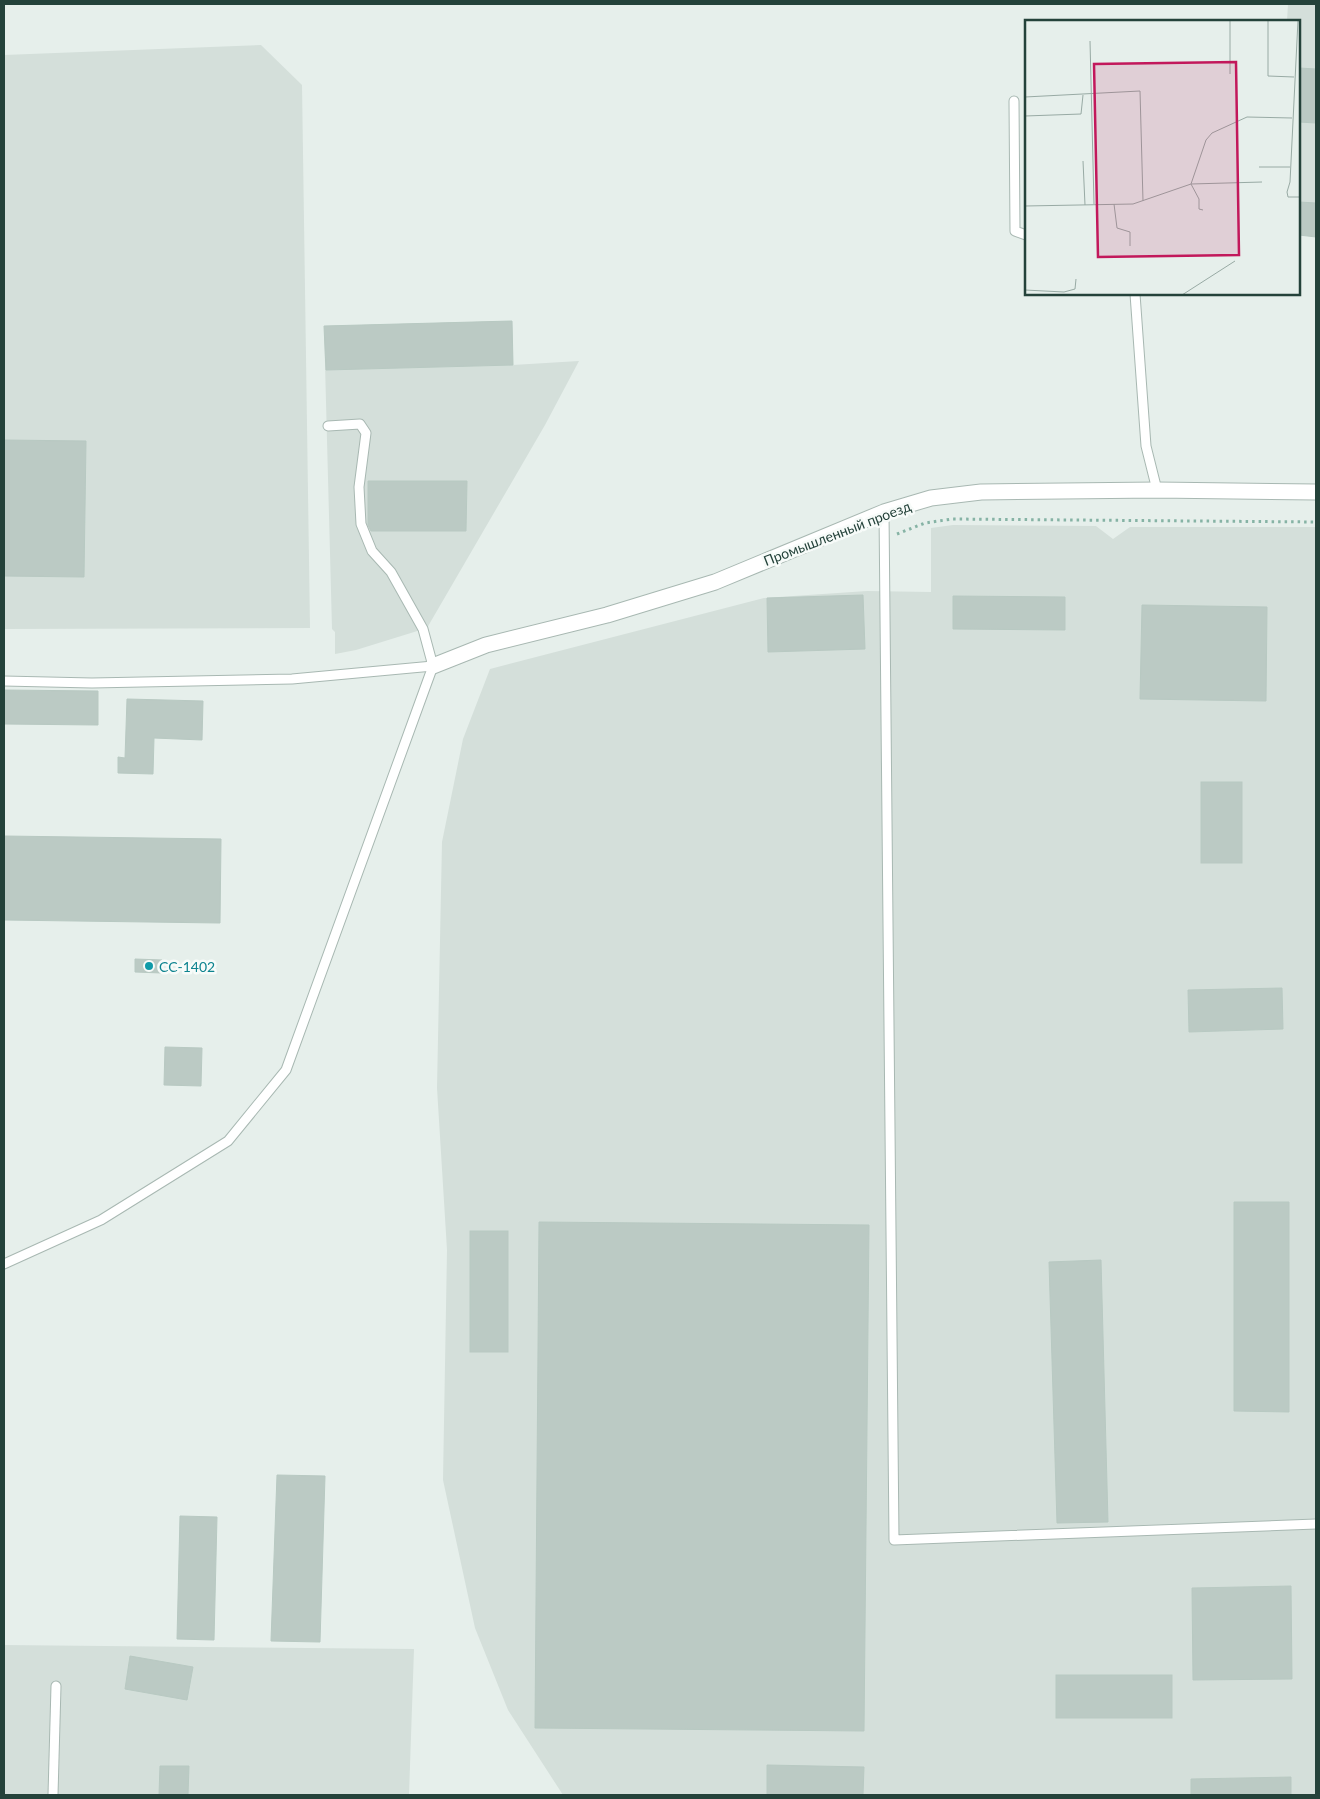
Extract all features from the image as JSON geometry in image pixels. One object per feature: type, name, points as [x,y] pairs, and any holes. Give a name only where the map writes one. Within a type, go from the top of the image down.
[{"type":"street","name":"Промышленный проезд","points":[[433,666],[486,645],[607,615],[715,582],[884,512],[931,498],[981,492],[1157,490],[1316,492]]},
{"type":"lane","points":[[1014,101],[1015,231],[1025,235]]},
{"type":"lane","points":[[1135,295],[1146,446],[1157,490]]},
{"type":"lane","points":[[4,1264],[101,1220],[228,1141],[286,1070],[433,666],[423,629],[391,572],[372,551],[361,524],[358,488],[366,433],[360,424],[328,426]]},
{"type":"lane","points":[[884,512],[894,1540],[1316,1524]]},
{"type":"lane","points":[[4,681],[92,683],[292,679],[433,666]]},
{"type":"lane","points":[[53,1795],[56,1686]]},
{"type":"path","points":[[884,540],[925,523],[952,519],[1316,522]]},
{"type":"shaded area","points":[[1288,4],[1316,4],[1316,237],[1300,234],[1300,20],[1287,20]]},
{"type":"shaded area","points":[[261,45],[302,85],[310,628],[4,629],[4,55]]},
{"type":"shaded area","points":[[512,321],[513,365],[579,361],[545,425],[427,628],[356,650],[335,654],[335,632],[332,629],[324,326]]},
{"type":"shaded area","points":[[953,525],[1096,526],[1113,539],[1130,527],[1316,527],[1316,1795],[563,1795],[508,1710],[475,1628],[443,1480],[447,1250],[437,1088],[442,842],[463,739],[490,669],[764,598],[867,591],[931,592],[931,528]]},
{"type":"shaded area","points":[[4,1645],[414,1649],[409,1795],[4,1795]]},
{"type":"building","points":[[1300,68],[1316,69],[1316,123],[1300,122]]},
{"type":"building","points":[[1300,202],[1316,203],[1316,237],[1300,235]]},
{"type":"building","points":[[512,321],[513,365],[326,370],[324,326]]},
{"type":"building","points":[[4,440],[86,441],[84,577],[4,576]]},
{"type":"building","points":[[368,481],[467,481],[466,531],[371,531],[368,525]]},
{"type":"building","points":[[863,595],[865,649],[768,652],[767,598]]},
{"type":"building","points":[[953,596],[1065,597],[1065,630],[953,629]]},
{"type":"building","points":[[1142,605],[1267,607],[1266,701],[1140,699]]},
{"type":"building","points":[[4,690],[98,691],[98,725],[4,724]]},
{"type":"building","points":[[127,699],[203,701],[202,740],[154,738],[153,774],[118,773],[118,757],[125,758]]},
{"type":"building","points":[[1201,782],[1242,782],[1242,863],[1201,863]]},
{"type":"building","points":[[4,836],[221,839],[220,923],[4,920]]},
{"type":"building","name":"СС-1402","points":[[135,959],[162,960],[162,973],[135,972]]},
{"type":"building","points":[[1282,988],[1283,1029],[1189,1032],[1188,990]]},
{"type":"building","points":[[165,1047],[202,1048],[201,1086],[164,1085]]},
{"type":"building","points":[[1234,1202],[1289,1202],[1289,1412],[1234,1411]]},
{"type":"building","points":[[539,1222],[869,1225],[864,1731],[535,1728]]},
{"type":"building","points":[[470,1231],[508,1231],[508,1352],[470,1352]]},
{"type":"building","points":[[1101,1260],[1108,1522],[1057,1523],[1049,1262]]},
{"type":"building","points":[[277,1475],[325,1476],[320,1642],[271,1641]]},
{"type":"building","points":[[180,1516],[217,1517],[214,1640],[177,1639]]},
{"type":"building","points":[[1291,1586],[1292,1679],[1193,1680],[1192,1588]]},
{"type":"building","points":[[130,1656],[193,1667],[187,1700],[125,1689]]},
{"type":"building","points":[[1056,1675],[1172,1675],[1172,1718],[1056,1718]]},
{"type":"building","points":[[767,1765],[864,1767],[863,1795],[767,1795]]},
{"type":"building","points":[[160,1766],[189,1766],[188,1795],[159,1795]]},
{"type":"building","points":[[1291,1777],[1291,1795],[1191,1795],[1191,1779]]},
{"type":"place","name":"СС-1402","points":[[149,966]]}]
